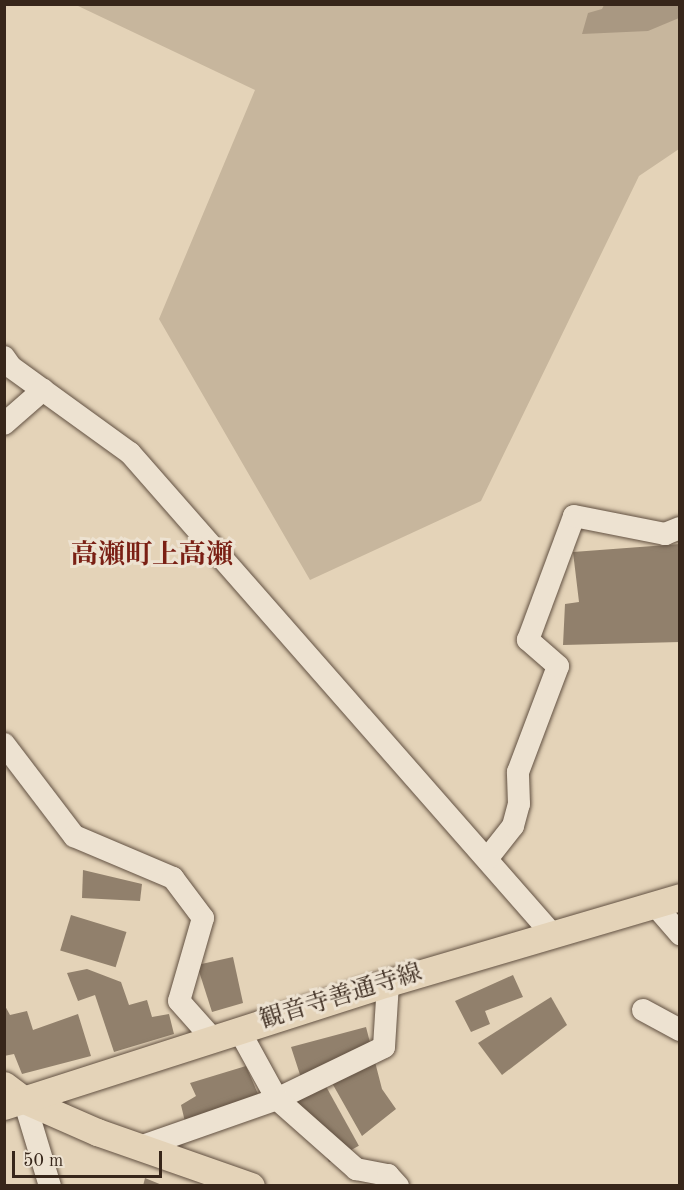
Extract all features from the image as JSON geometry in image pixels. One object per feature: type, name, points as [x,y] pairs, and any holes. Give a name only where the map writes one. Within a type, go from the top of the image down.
[{"type":"main road","name":"観音寺善通寺線","points":[[11,1097],[680,897]]},
{"type":"main road","points":[[11,1097],[140,1147],[251,1185]]},
{"type":"street","points":[[4,357],[11,367],[130,453],[552,934]]},
{"type":"street","points":[[4,424],[43,390]]},
{"type":"street","points":[[487,859],[513,826],[519,804],[518,772],[558,666],[528,640],[574,516],[665,534],[680,528]]},
{"type":"street","points":[[4,744],[74,836],[173,878],[203,918],[179,1001],[212,1038]]},
{"type":"street","points":[[654,904],[680,934]]},
{"type":"street","points":[[140,1147],[277,1099],[384,1047],[388,983]]},
{"type":"street","points":[[643,1010],[680,1030]]},
{"type":"street","points":[[239,1030],[277,1099],[356,1169],[388,1175],[398,1185]]},
{"type":"street","points":[[11,1097],[50,1185]]},
{"type":"shaded area","points":[[76,5],[679,5],[679,149],[639,176],[481,501],[310,580],[159,319],[255,90]]},
{"type":"shaded area","points":[[604,5],[679,5],[679,18],[648,31],[582,34],[588,13],[602,9]]},
{"type":"building","points":[[680,544],[680,642],[563,645],[565,604],[579,602],[573,552]]},
{"type":"building","points":[[83,870],[142,884],[140,901],[82,898]]},
{"type":"building","points":[[71,915],[126,932],[116,967],[60,950]]},
{"type":"building","points":[[233,957],[243,1003],[212,1012],[197,965]]},
{"type":"building","points":[[87,969],[121,982],[129,1005],[147,1000],[152,1017],[169,1014],[174,1034],[114,1052],[95,995],[78,1001],[67,973]]},
{"type":"building","points":[[513,975],[523,997],[485,1011],[490,1024],[471,1032],[455,1001]]},
{"type":"building","points":[[551,997],[567,1025],[502,1075],[478,1043]]},
{"type":"building","points":[[4,1004],[10,1015],[27,1011],[33,1030],[78,1014],[91,1056],[22,1074],[14,1054],[4,1056]]},
{"type":"building","points":[[366,1027],[382,1089],[396,1109],[362,1136],[332,1083],[303,1084],[291,1047]]},
{"type":"building","points":[[246,1066],[261,1101],[187,1130],[181,1105],[196,1096],[190,1083]]},
{"type":"building","points":[[323,1081],[359,1146],[329,1162],[293,1097]]},
{"type":"building","points":[[145,1178],[162,1185],[162,1186],[143,1186]]},
{"type":"district","name":"高瀬町上高瀬","points":[[152,556]]}]
